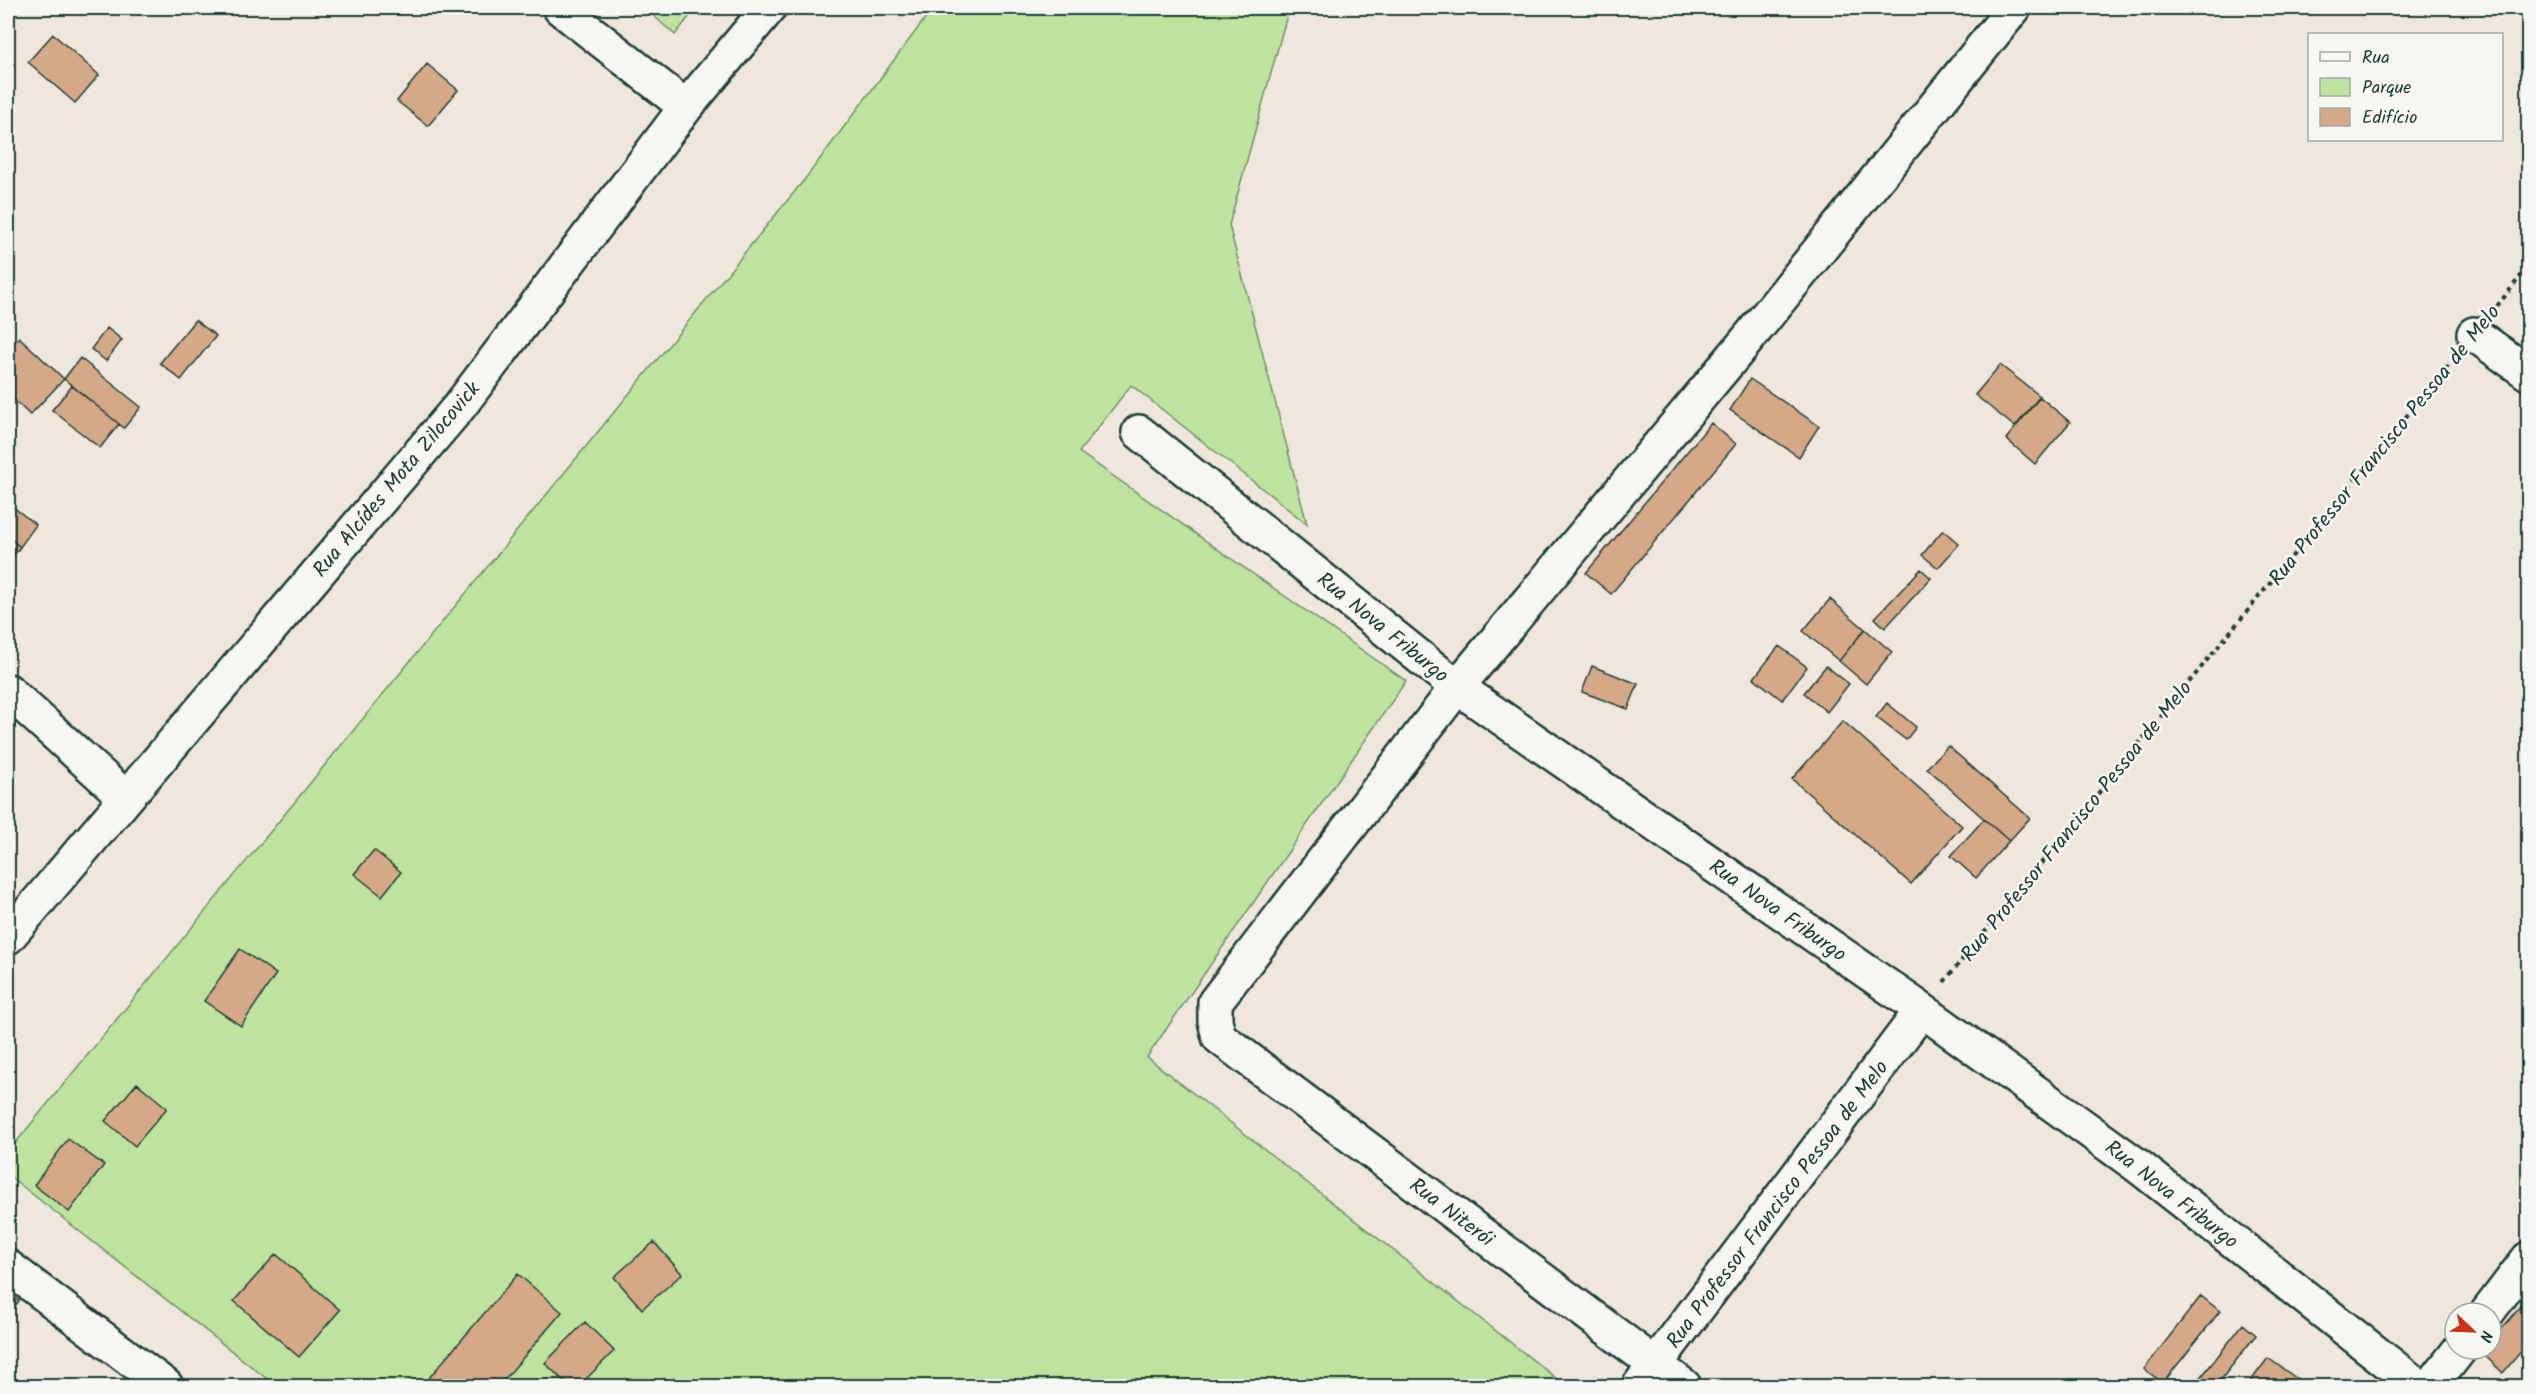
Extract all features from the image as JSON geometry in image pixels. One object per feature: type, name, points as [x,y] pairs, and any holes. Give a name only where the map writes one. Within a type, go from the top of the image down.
[{"type":"street","points":[[560,8],[686,107]]},
{"type":"street","name":"Rua Alcídes Mota Zilocovick","points":[[8,938],[125,797],[459,407],[518,333],[686,107],[769,8]]},
{"type":"street","points":[[1457,687],[1749,339],[2014,8]]},
{"type":"street","points":[[2474,334],[2529,373]]},
{"type":"street","name":"Rua Nova Friburgo","points":[[1139,432],[1457,687],[1922,1010],[2138,1166],[2418,1386]]},
{"type":"street","name":"Rua Niterói","points":[[1457,687],[1215,1002],[1215,1021],[1219,1037],[1647,1376],[1684,1386]]},
{"type":"street","points":[[8,691],[125,797]]},
{"type":"street","name":"Rua Professor Francisco Pessoa de Melo","points":[[1647,1376],[1922,1010]]},
{"type":"street","points":[[2496,1301],[2529,1259]]},
{"type":"street","points":[[8,1267],[166,1386]]},
{"type":"street","points":[[2431,1386],[2451,1361]]},
{"type":"path","name":"Rua Professor Francisco Pessoa de Melo","points":[[1922,1010],[2529,267]]},
{"type":"green space","points":[[645,8],[696,8],[675,35]]},
{"type":"green space","points":[[933,8],[1289,8],[1229,225],[1307,524],[1131,385],[1079,452],[1406,681],[1147,1057],[1566,1386],[276,1386],[8,1175],[8,1152],[805,179]]},
{"type":"building","points":[[53,34],[99,75],[75,103],[28,62]]},
{"type":"building","points":[[427,64],[458,90],[428,126],[397,101]]},
{"type":"building","points":[[195,320],[216,336],[181,380],[160,363]]},
{"type":"building","points":[[107,328],[122,340],[106,361],[91,349]]},
{"type":"building","points":[[19,337],[64,379],[30,415],[8,394],[8,350]]},
{"type":"building","points":[[80,358],[141,407],[124,428],[64,379]]},
{"type":"building","points":[[2000,365],[2040,396],[2015,427],[1975,395]]},
{"type":"building","points":[[1750,379],[1819,426],[1799,457],[1730,410]]},
{"type":"building","points":[[72,386],[119,424],[100,448],[52,410]]},
{"type":"building","points":[[2040,397],[2070,422],[2035,464],[2006,439]]},
{"type":"building","points":[[1711,423],[1736,444],[1611,594],[1586,573]]},
{"type":"building","points":[[8,503],[36,525],[20,547],[8,536]]},
{"type":"building","points":[[1943,530],[1959,544],[1938,568],[1922,555]]},
{"type":"building","points":[[8,536],[20,547],[8,563]]},
{"type":"building","points":[[1921,569],[1931,578],[1885,628],[1875,618]]},
{"type":"building","points":[[1830,599],[1865,629],[1839,661],[1803,631]]},
{"type":"building","points":[[1865,629],[1892,652],[1866,684],[1839,661]]},
{"type":"building","points":[[1779,646],[1807,667],[1782,700],[1754,678]]},
{"type":"building","points":[[1592,666],[1638,684],[1628,709],[1582,692]]},
{"type":"building","points":[[1826,666],[1849,684],[1827,712],[1804,693]]},
{"type":"building","points":[[1887,703],[1916,727],[1906,740],[1876,717]]},
{"type":"building","points":[[1843,721],[1962,826],[1911,884],[1792,779]]},
{"type":"building","points":[[1948,746],[2030,818],[2009,841],[1927,768]]},
{"type":"building","points":[[1984,819],[2009,841],[1976,878],[1951,856]]},
{"type":"building","points":[[374,850],[401,872],[382,896],[354,874]]},
{"type":"building","points":[[240,949],[276,974],[241,1026],[204,1001]]},
{"type":"building","points":[[137,1083],[167,1108],[135,1146],[105,1121]]},
{"type":"building","points":[[68,1139],[104,1165],[69,1212],[34,1185]]},
{"type":"building","points":[[654,1242],[682,1274],[642,1309],[614,1277]]},
{"type":"building","points":[[276,1254],[340,1310],[299,1357],[234,1301]]},
{"type":"building","points":[[518,1274],[562,1312],[499,1386],[422,1386]]},
{"type":"building","points":[[8,1291],[19,1301],[8,1314]]},
{"type":"building","points":[[2201,1296],[2220,1311],[2163,1383],[2144,1369]]},
{"type":"building","points":[[2528,1298],[2528,1343],[2503,1373],[2490,1361],[2503,1361],[2503,1327]]},
{"type":"building","points":[[585,1322],[614,1351],[579,1386],[569,1386],[545,1363]]},
{"type":"building","points":[[2243,1324],[2256,1335],[2216,1386],[2195,1385]]},
{"type":"building","points":[[2268,1358],[2307,1386],[2247,1386]]}]
